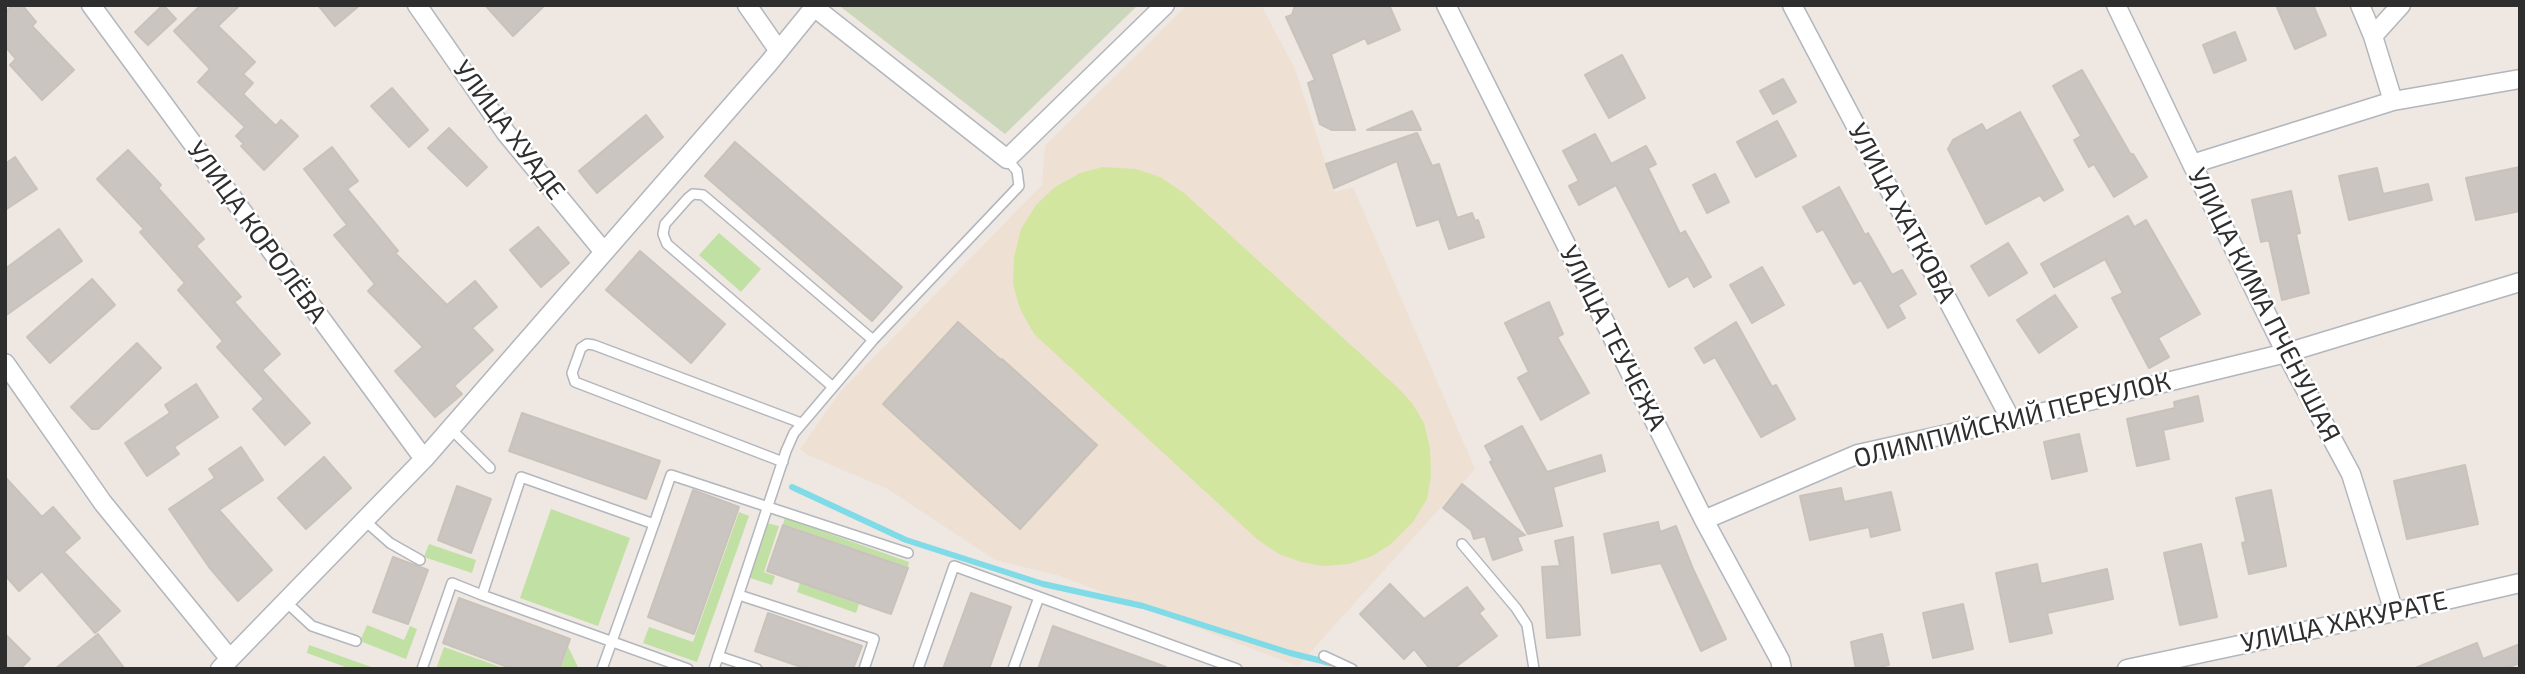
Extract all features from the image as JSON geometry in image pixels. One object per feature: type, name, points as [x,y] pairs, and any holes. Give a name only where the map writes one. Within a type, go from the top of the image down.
[{"type":"street","name":"УЛИЦА КОРОЛЁВА","points":[[91,5],[424,459]]},
{"type":"street","name":"УЛИЦА ХУАДЕ","points":[[417,5],[506,133],[604,252]]},
{"type":"street","points":[[747,5],[779,51]]},
{"type":"street","points":[[5,363],[103,503],[225,664],[424,459],[779,51],[815,6],[1007,159],[1165,5]]},
{"type":"street","name":"УЛИЦА ТЕУЧЕЖА","points":[[1446,5],[1704,520],[1780,660],[1782,669]]},
{"type":"street","name":"УЛИЦА ХАТКОВА","points":[[1792,5],[2011,420]]},
{"type":"street","name":"УЛИЦА КИМА ПЧЕНУШАЯ","points":[[2116,5],[2286,353],[2351,474],[2394,612]]},
{"type":"street","points":[[2360,5],[2373,36],[2393,101]]},
{"type":"street","points":[[2373,36],[2401,5]]},
{"type":"street","points":[[2192,164],[2393,101],[2520,79]]},
{"type":"street","name":"ОЛИМПИЙСКИЙ ПЕРЕУЛОК","points":[[1704,520],[1858,454],[2286,353],[2520,282]]},
{"type":"street","name":"УЛИЦА ХАКУРАТЕ","points":[[2127,669],[2520,583]]},
{"type":"lane","points":[[714,669],[783,462],[801,424],[873,341],[1018,186],[1020,180],[1017,171],[1007,159]]},
{"type":"lane","points":[[833,387],[667,244],[663,230],[673,215],[693,194],[703,194],[873,341]]},
{"type":"lane","points":[[783,462],[575,382],[572,373],[581,348],[587,344],[594,345],[801,424]]},
{"type":"lane","points":[[450,428],[491,468]]},
{"type":"lane","points":[[602,669],[671,475],[908,553]]},
{"type":"lane","points":[[482,594],[521,477],[654,524]]},
{"type":"lane","points":[[364,520],[390,543],[419,559]]},
{"type":"lane","points":[[1462,544],[1517,608],[1527,625],[1534,669]]},
{"type":"lane","points":[[918,669],[954,566],[1237,669]]},
{"type":"lane","points":[[422,669],[452,583],[612,639],[688,669]]},
{"type":"lane","points":[[739,595],[874,639],[864,669]]},
{"type":"lane","points":[[1013,669],[1039,597]]},
{"type":"lane","points":[[286,601],[313,626],[356,641]]},
{"type":"lane","points":[[718,656],[757,669]]},
{"type":"lane","points":[[1324,656],[1352,669]]},
{"type":"shaded area","points":[[1187,5],[1261,5],[1295,69],[1335,192],[1353,187],[1475,469],[1298,666],[1057,575],[995,560],[888,489],[810,456],[800,449],[841,391],[1042,185],[1045,146]]},
{"type":"green space","points":[[1138,5],[1005,134],[841,7]]},
{"type":"green space","points":[[1103,167],[1136,169],[1160,177],[1184,193],[1412,403],[1424,423],[1430,448],[1431,476],[1427,499],[1413,522],[1391,544],[1372,556],[1349,564],[1323,566],[1279,554],[1258,540],[1034,334],[1020,309],[1013,284],[1014,257],[1021,229],[1036,205],[1055,187],[1080,173]]},
{"type":"green space","points":[[719,233],[761,269],[741,292],[699,255]]},
{"type":"green space","points":[[551,509],[630,538],[598,626],[520,598]]},
{"type":"green space","points":[[739,512],[749,516],[697,662],[643,643],[649,627],[693,642]]},
{"type":"green space","points":[[785,518],[909,562],[908,567],[783,524]]},
{"type":"green space","points":[[766,523],[779,526],[764,572],[775,576],[772,585],[747,577]]},
{"type":"green space","points":[[429,544],[476,560],[472,573],[424,557]]},
{"type":"green space","points":[[800,583],[859,604],[856,613],[797,592]]},
{"type":"green space","points":[[367,625],[404,640],[410,626],[417,629],[406,659],[360,641]]},
{"type":"green space","points":[[309,645],[377,669],[351,669],[307,653]]},
{"type":"green space","points":[[444,647],[506,669],[436,669]]},
{"type":"green space","points":[[568,647],[579,669],[560,669]]},
{"type":"building","points":[[13,5],[22,5],[36,22],[32,26],[74,70],[42,100],[10,65],[16,59],[5,46],[5,12]]},
{"type":"building","points":[[163,5],[176,19],[148,45],[135,32]]},
{"type":"building","points":[[201,5],[240,5],[218,26],[255,62],[243,74],[253,83],[243,94],[276,126],[281,120],[298,136],[264,170],[241,146],[244,144],[236,136],[245,127],[198,82],[210,69],[174,31]]},
{"type":"building","points":[[318,5],[360,5],[335,26]]},
{"type":"building","points":[[485,5],[545,5],[513,36]]},
{"type":"building","points":[[1295,5],[1389,5],[1400,30],[1368,44],[1365,38],[1331,54],[1355,130],[1332,130],[1320,124],[1308,83],[1315,80],[1286,17],[1292,15]]},
{"type":"building","points":[[2276,5],[2313,5],[2326,35],[2295,49]]},
{"type":"building","points":[[2235,32],[2246,60],[2214,73],[2203,45]]},
{"type":"building","points":[[1622,55],[1645,98],[1609,118],[1585,75]]},
{"type":"building","points":[[2082,70],[2131,155],[2133,154],[2147,177],[2114,197],[2094,164],[2089,167],[2074,140],[2081,136],[2053,86]]},
{"type":"building","points":[[1783,79],[1796,102],[1773,114],[1760,91]]},
{"type":"building","points":[[392,88],[428,130],[409,147],[371,106]]},
{"type":"building","points":[[1412,111],[1421,130],[1367,130]]},
{"type":"building","points":[[2020,112],[2063,190],[2044,201],[2040,195],[1986,224],[1948,149],[1953,140],[1982,124],[1986,131]]},
{"type":"building","points":[[646,115],[663,137],[597,193],[579,171]]},
{"type":"building","points":[[1777,121],[1796,156],[1756,177],[1737,142]]},
{"type":"building","points":[[449,128],[487,167],[467,186],[428,148]]},
{"type":"building","points":[[1417,133],[1432,166],[1439,164],[1457,218],[1472,213],[1475,221],[1478,220],[1484,237],[1449,249],[1439,219],[1417,226],[1397,161],[1334,188],[1326,164]]},
{"type":"building","points":[[1595,134],[1611,164],[1646,146],[1656,164],[1648,168],[1680,234],[1685,231],[1711,277],[1694,287],[1688,276],[1669,287],[1616,185],[1579,205],[1569,186],[1579,181],[1563,151]]},
{"type":"building","points":[[735,142],[902,287],[872,321],[705,176]]},
{"type":"building","points":[[332,147],[358,181],[347,189],[398,251],[395,253],[447,305],[475,281],[497,307],[472,328],[493,350],[454,386],[462,394],[435,417],[395,371],[423,347],[368,291],[375,284],[334,235],[347,225],[304,169]]},
{"type":"building","points":[[128,150],[161,185],[158,188],[204,239],[196,246],[241,297],[234,302],[280,354],[262,370],[310,423],[285,445],[253,409],[264,399],[217,347],[223,341],[178,290],[185,283],[140,232],[144,229],[97,179]]},
{"type":"building","points":[[15,157],[37,189],[5,210],[5,164]]},
{"type":"building","points":[[2520,167],[2520,211],[2476,220],[2466,178]]},
{"type":"building","points":[[2377,168],[2383,194],[2428,184],[2432,200],[2349,220],[2339,176]]},
{"type":"building","points":[[1715,174],[1729,202],[1707,213],[1693,185]]},
{"type":"building","points":[[1839,187],[1865,235],[1868,233],[1892,275],[1902,270],[1916,294],[1898,305],[1905,318],[1888,328],[1861,280],[1854,284],[1823,229],[1817,232],[1803,207]]},
{"type":"building","points":[[2291,191],[2300,233],[2296,234],[2309,293],[2282,300],[2269,240],[2261,242],[2252,200]]},
{"type":"building","points":[[2128,216],[2134,227],[2146,220],[2200,314],[2158,338],[2169,357],[2149,368],[2112,298],[2123,293],[2105,259],[2054,287],[2041,264]]},
{"type":"building","points":[[538,227],[569,263],[541,287],[510,250]]},
{"type":"building","points":[[59,229],[82,261],[5,316],[5,269]]},
{"type":"building","points":[[2008,243],[2027,273],[1989,296],[1971,266]]},
{"type":"building","points":[[640,251],[725,324],[691,363],[606,290]]},
{"type":"building","points":[[1762,267],[1784,305],[1752,323],[1730,285]]},
{"type":"building","points":[[92,279],[115,305],[50,363],[27,337]]},
{"type":"building","points":[[2055,295],[2077,327],[2039,353],[2017,320]]},
{"type":"building","points":[[1549,302],[1563,334],[1557,337],[1589,393],[1541,420],[1518,378],[1529,372],[1505,323]]},
{"type":"building","points":[[958,322],[1097,445],[1020,529],[883,404]]},
{"type":"building","points":[[1736,322],[1772,387],[1776,385],[1795,419],[1761,437],[1715,357],[1704,363],[1695,348]]},
{"type":"building","points":[[137,343],[161,368],[98,429],[92,429],[71,407]]},
{"type":"building","points":[[196,384],[218,417],[174,447],[179,454],[147,476],[125,443],[170,413],[165,405]]},
{"type":"building","points":[[2198,396],[2203,421],[2163,430],[2169,459],[2137,466],[2127,419],[2175,408],[2174,402]]},
{"type":"building","points":[[522,413],[660,461],[646,499],[509,451]]},
{"type":"building","points":[[1522,426],[1547,472],[1601,455],[1605,471],[1553,487],[1562,526],[1528,534],[1490,462],[1493,461],[1485,446]]},
{"type":"building","points":[[2079,434],[2087,471],[2052,479],[2044,442]]},
{"type":"building","points":[[241,447],[263,480],[219,510],[272,570],[238,601],[209,567],[169,509],[215,478],[209,469]]},
{"type":"building","points":[[324,457],[351,488],[306,529],[278,498]]},
{"type":"building","points":[[2465,465],[2478,524],[2407,539],[2394,481]]},
{"type":"building","points":[[5,477],[42,517],[53,507],[80,538],[64,552],[120,611],[95,633],[42,571],[19,591],[5,575]]},
{"type":"building","points":[[1462,484],[1525,535],[1517,537],[1522,550],[1493,560],[1485,536],[1474,539],[1471,530],[1443,508]]},
{"type":"building","points":[[457,486],[491,499],[471,553],[438,540]]},
{"type":"building","points":[[1841,488],[1844,502],[1891,492],[1900,530],[1871,537],[1869,527],[1810,540],[1800,496]]},
{"type":"building","points":[[693,490],[739,507],[694,634],[648,617]]},
{"type":"building","points":[[2271,490],[2286,566],[2249,574],[2242,543],[2246,542],[2236,498]]},
{"type":"building","points":[[1658,522],[1660,532],[1676,526],[1726,639],[1701,651],[1661,563],[1612,573],[1604,534]]},
{"type":"building","points":[[783,525],[908,568],[891,614],[767,571]]},
{"type":"building","points":[[1573,537],[1580,635],[1547,638],[1542,567],[1560,566],[1555,541]]},
{"type":"building","points":[[2201,544],[2217,617],[2180,625],[2164,553]]},
{"type":"building","points":[[393,557],[428,570],[408,624],[373,612]]},
{"type":"building","points":[[2037,564],[2041,584],[2107,569],[2113,599],[2047,613],[2052,633],[2010,642],[1996,573]]},
{"type":"building","points":[[1390,584],[1424,619],[1467,587],[1484,609],[1479,613],[1497,636],[1453,669],[1430,669],[1414,649],[1404,659],[1360,614]]},
{"type":"building","points":[[971,593],[1011,607],[989,669],[943,669]]},
{"type":"building","points":[[459,598],[570,639],[559,669],[513,669],[443,643]]},
{"type":"building","points":[[1963,604],[1973,649],[1933,658],[1923,613]]},
{"type":"building","points":[[768,613],[862,646],[853,669],[807,669],[755,651]]},
{"type":"building","points":[[1053,626],[1166,667],[1166,669],[1038,669]]},
{"type":"building","points":[[5,634],[30,659],[20,669],[5,669]]},
{"type":"building","points":[[98,634],[125,669],[55,669],[82,647]]},
{"type":"building","points":[[1882,634],[1889,665],[1856,669],[1851,642]]},
{"type":"building","points":[[2477,643],[2483,659],[2520,644],[2520,663],[2504,669],[2413,669]]},
{"type":"waterway","points":[[792,487],[906,540],[1043,584],[1143,606],[1330,663]]}]
